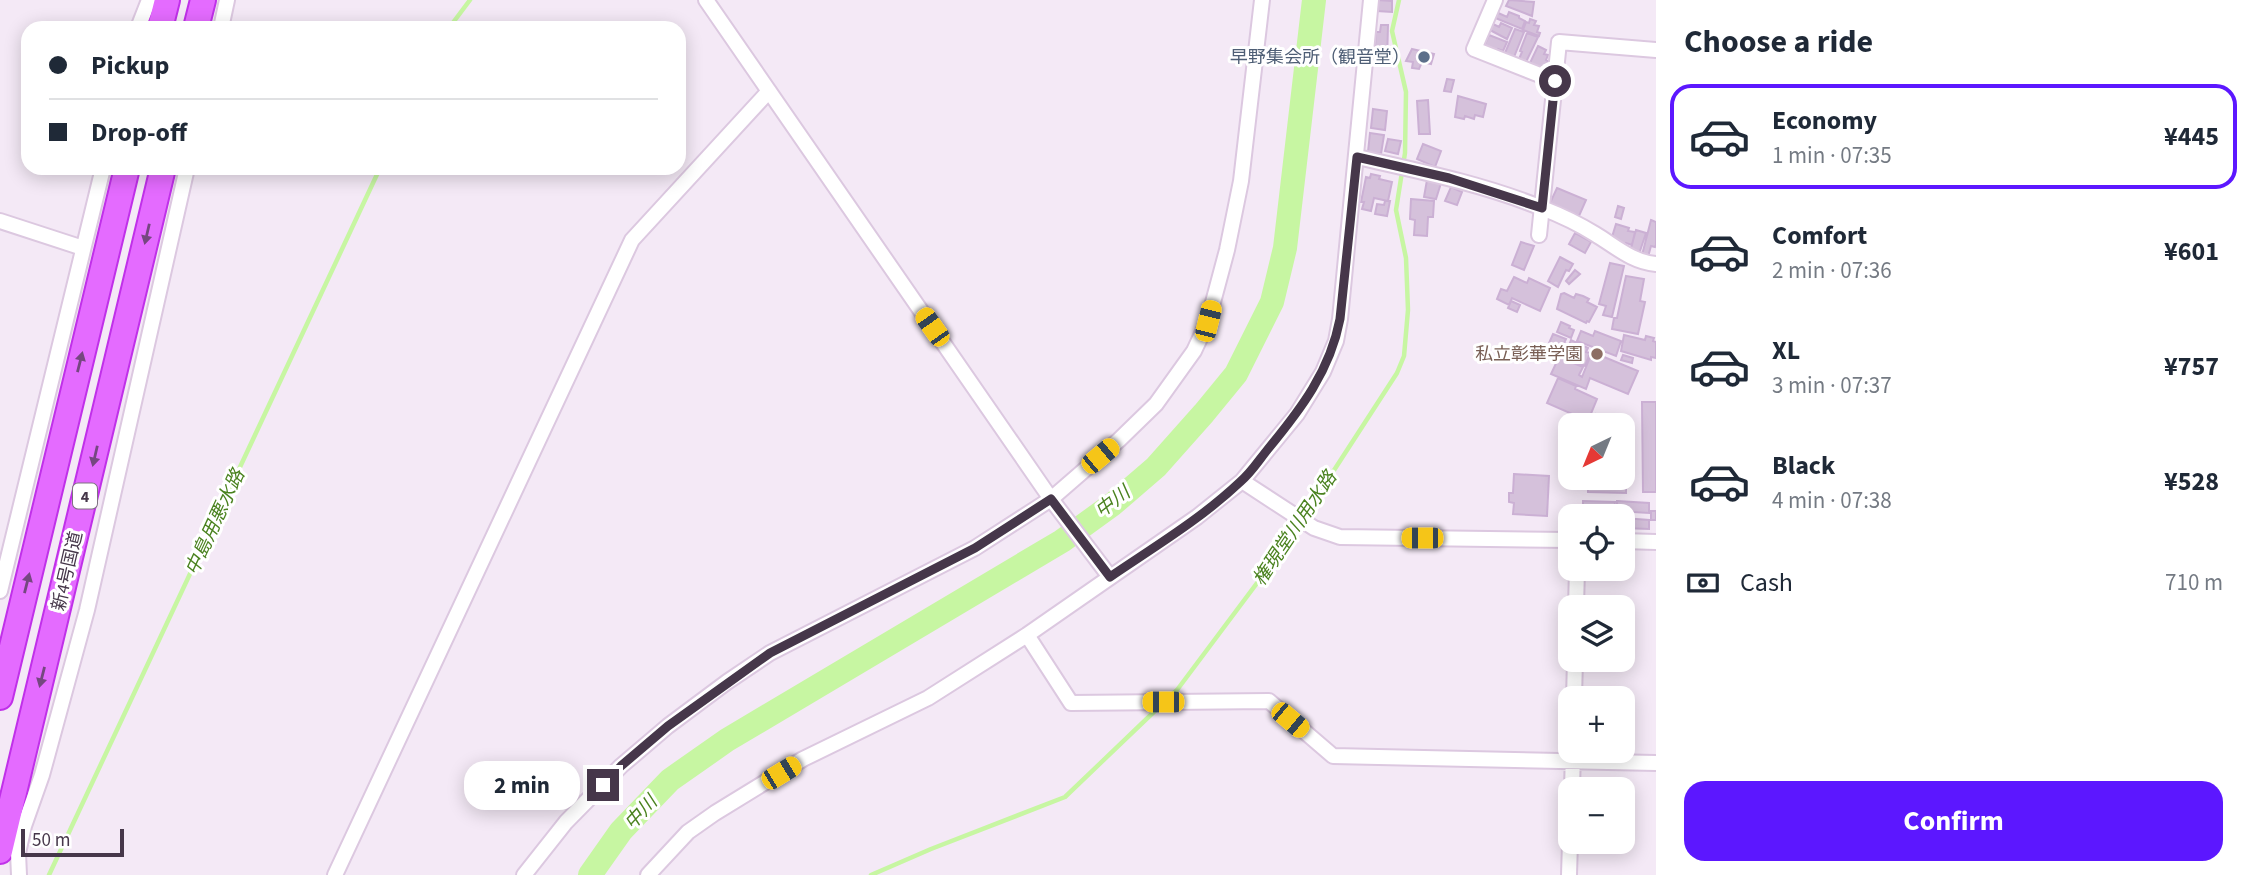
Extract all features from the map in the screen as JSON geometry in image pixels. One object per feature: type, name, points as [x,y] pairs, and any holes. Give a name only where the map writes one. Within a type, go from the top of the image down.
[{"type":"highway","points":[[162,21],[167,0]]},
{"type":"highway","points":[[198,21],[203,0]]},
{"type":"highway","name":"新4号国道","points":[[0,697],[125,175]]},
{"type":"highway","name":"新4号国道","points":[[0,850],[15,825],[161,175]]},
{"type":"street","points":[[141,21],[149,0]]},
{"type":"street","points":[[222,21],[227,0]]},
{"type":"street","points":[[706,0],[1054,504],[1106,572]]},
{"type":"street","points":[[524,875],[566,822],[621,766],[668,726],[727,682],[770,653],[975,548],[1054,504],[1156,404],[1194,351],[1208,321],[1227,250],[1241,181],[1262,0]]},
{"type":"street","points":[[648,875],[688,832],[715,813],[803,759],[928,698],[1027,635],[1106,572],[1197,517],[1242,481],[1315,388],[1336,341],[1357,157],[1371,0]]},
{"type":"street","points":[[1494,1],[1474,49],[1555,81]]},
{"type":"street","points":[[1539,235],[1559,42],[1656,50]]},
{"type":"street","points":[[335,875],[632,240],[769,91]]},
{"type":"street","points":[[1357,157],[1449,178],[1542,208],[1593,233],[1628,256],[1644,263],[1656,264]]},
{"type":"street","points":[[0,589],[101,175]]},
{"type":"street","points":[[19,875],[15,825],[42,775],[86,610],[185,175]]},
{"type":"street","points":[[0,221],[83,248]]},
{"type":"street","points":[[1242,481],[1314,528],[1340,537],[1558,540]]},
{"type":"street","points":[[1635,541],[1656,542]]},
{"type":"street","points":[[1027,635],[1072,703],[1269,701],[1332,756],[1558,756]]},
{"type":"street","points":[[1635,761],[1656,763]]},
{"type":"street","points":[[1569,875],[1570,854]]},
{"type":"building","points":[[1377,0],[1392,1],[1392,12],[1377,11]]},
{"type":"building","points":[[1509,0],[1534,2],[1532,16],[1506,6]]},
{"type":"building","points":[[1496,12],[1507,17],[1509,12],[1519,16],[1525,21],[1522,29],[1493,17]]},
{"type":"building","points":[[1530,19],[1536,21],[1534,25],[1539,26],[1539,36],[1523,30]]},
{"type":"building","points":[[1491,23],[1499,27],[1501,23],[1512,28],[1507,39],[1488,29]]},
{"type":"building","points":[[1381,25],[1388,25],[1387,62],[1374,61],[1376,32],[1380,32]]},
{"type":"building","points":[[1515,29],[1524,32],[1514,57],[1505,53]]},
{"type":"building","points":[[1527,33],[1538,37],[1526,62],[1519,59]]},
{"type":"building","points":[[1489,35],[1507,42],[1503,51],[1498,49],[1497,52],[1484,46]]},
{"type":"building","points":[[1538,46],[1546,50],[1544,54],[1548,55],[1546,60],[1551,63],[1548,71],[1530,63]]},
{"type":"building","points":[[1412,49],[1434,54],[1431,64],[1422,62],[1419,69],[1412,68],[1413,62],[1406,61]]},
{"type":"building","points":[[1447,79],[1454,80],[1451,92],[1444,91]]},
{"type":"building","points":[[1458,96],[1486,104],[1483,117],[1455,117]]},
{"type":"building","points":[[1428,100],[1430,134],[1419,134],[1417,101]]},
{"type":"building","points":[[1373,109],[1387,111],[1385,130],[1371,128]]},
{"type":"building","points":[[1370,133],[1384,135],[1381,154],[1368,152]]},
{"type":"building","points":[[1388,139],[1401,141],[1398,154],[1385,151]]},
{"type":"building","points":[[1423,144],[1441,151],[1435,167],[1417,159]]},
{"type":"building","points":[[1371,174],[1392,182],[1388,201],[1374,198],[1371,211],[1362,209],[1364,202],[1361,202],[1366,177],[1370,178]]},
{"type":"building","points":[[1427,180],[1441,183],[1436,199],[1424,197]]},
{"type":"building","points":[[1451,187],[1462,192],[1457,205],[1445,201]]},
{"type":"building","points":[[1557,188],[1586,200],[1579,216],[1550,203]]},
{"type":"building","points":[[1411,199],[1434,201],[1433,217],[1428,217],[1427,236],[1414,235],[1415,220],[1410,219]]},
{"type":"building","points":[[1385,201],[1390,201],[1387,216],[1375,214],[1377,204],[1384,205]]},
{"type":"building","points":[[1618,206],[1624,208],[1621,219],[1615,217]]},
{"type":"building","points":[[1651,220],[1656,222],[1656,245],[1651,246],[1648,257],[1642,255]]},
{"type":"building","points":[[1616,224],[1635,232],[1632,245],[1626,243],[1625,247],[1612,237]]},
{"type":"building","points":[[1636,230],[1646,233],[1639,254],[1630,251]]},
{"type":"building","points":[[1575,233],[1591,242],[1585,253],[1569,244]]},
{"type":"building","points":[[1521,242],[1534,246],[1524,270],[1512,265]]},
{"type":"building","points":[[1560,257],[1573,264],[1569,271],[1566,270],[1558,287],[1548,281]]},
{"type":"building","points":[[1610,263],[1624,266],[1612,317],[1603,315],[1606,306],[1599,304]]},
{"type":"building","points":[[1575,270],[1580,274],[1569,284],[1566,281]]},
{"type":"building","points":[[1626,276],[1644,279],[1640,301],[1645,302],[1638,334],[1612,329]]},
{"type":"building","points":[[1514,277],[1527,283],[1529,278],[1550,288],[1540,311],[1512,298],[1509,305],[1497,299],[1501,289],[1507,291]]},
{"type":"building","points":[[1561,294],[1574,298],[1576,294],[1583,296],[1589,299],[1587,302],[1597,307],[1589,322],[1557,309]]},
{"type":"building","points":[[1511,301],[1520,305],[1517,312],[1508,308]]},
{"type":"building","points":[[1561,322],[1574,330],[1571,338],[1557,332]]},
{"type":"building","points":[[1581,331],[1593,336],[1595,331],[1621,341],[1616,356],[1577,341]]},
{"type":"building","points":[[1553,334],[1566,339],[1564,343],[1569,345],[1571,340],[1588,348],[1586,352],[1590,353],[1585,366],[1559,355],[1558,358],[1550,355],[1551,352],[1546,350]]},
{"type":"building","points":[[1624,335],[1645,340],[1646,336],[1654,338],[1656,358],[1651,357],[1651,360],[1621,351]]},
{"type":"building","points":[[1592,352],[1638,371],[1628,394],[1590,378],[1586,389],[1551,374],[1559,357],[1583,367],[1579,375],[1582,377]]},
{"type":"building","points":[[1623,355],[1633,358],[1632,363],[1621,360]]},
{"type":"building","points":[[1558,378],[1597,399],[1591,413],[1570,413],[1547,403]]},
{"type":"building","points":[[1642,402],[1656,402],[1656,492],[1643,492]]},
{"type":"building","points":[[1514,474],[1549,476],[1547,516],[1513,514],[1514,503],[1509,502],[1509,493],[1513,493]]},
{"type":"building","points":[[1588,490],[1626,490],[1626,493]]},
{"type":"building","points":[[1583,501],[1615,502],[1615,504],[1583,504]]},
{"type":"building","points":[[1617,501],[1649,503],[1649,513],[1635,512],[1635,504],[1617,504]]},
{"type":"building","points":[[1651,511],[1656,511],[1656,520],[1651,520]]},
{"type":"building","points":[[1635,519],[1649,520],[1649,529],[1635,528]]},
{"type":"waterway","name":"中島用悪水路","points":[[454,21],[470,0]]},
{"type":"waterway","name":"中川","points":[[590,875],[621,831],[670,780],[727,740],[1062,541],[1113,504],[1156,467],[1204,413],[1236,374],[1272,302],[1285,248],[1314,0]]},
{"type":"waterway","name":"権現堂川用水路","points":[[1168,698],[1177,690],[1281,551],[1280,547],[1316,498],[1397,373],[1404,356],[1408,310],[1406,258],[1396,210],[1405,153],[1406,92],[1392,31],[1399,0]]},
{"type":"waterway","name":"中島用悪水路","points":[[49,875],[377,175]]},
{"type":"waterway","name":"権現堂川用水路","points":[[871,875],[1065,797],[1159,707]]},
{"type":"place","name":"早野集会所（観音堂）","points":[[1424,57]]},
{"type":"place","name":"私立彰華学園","points":[[1597,354]]},
{"type":"route","points":[[603,785],[668,726],[770,653],[975,548],[1051,499],[1110,577],[1197,517],[1242,481],[1297,414],[1323,372],[1336,341],[1340,319],[1357,157],[1449,178],[1542,208],[1555,81]]}]
